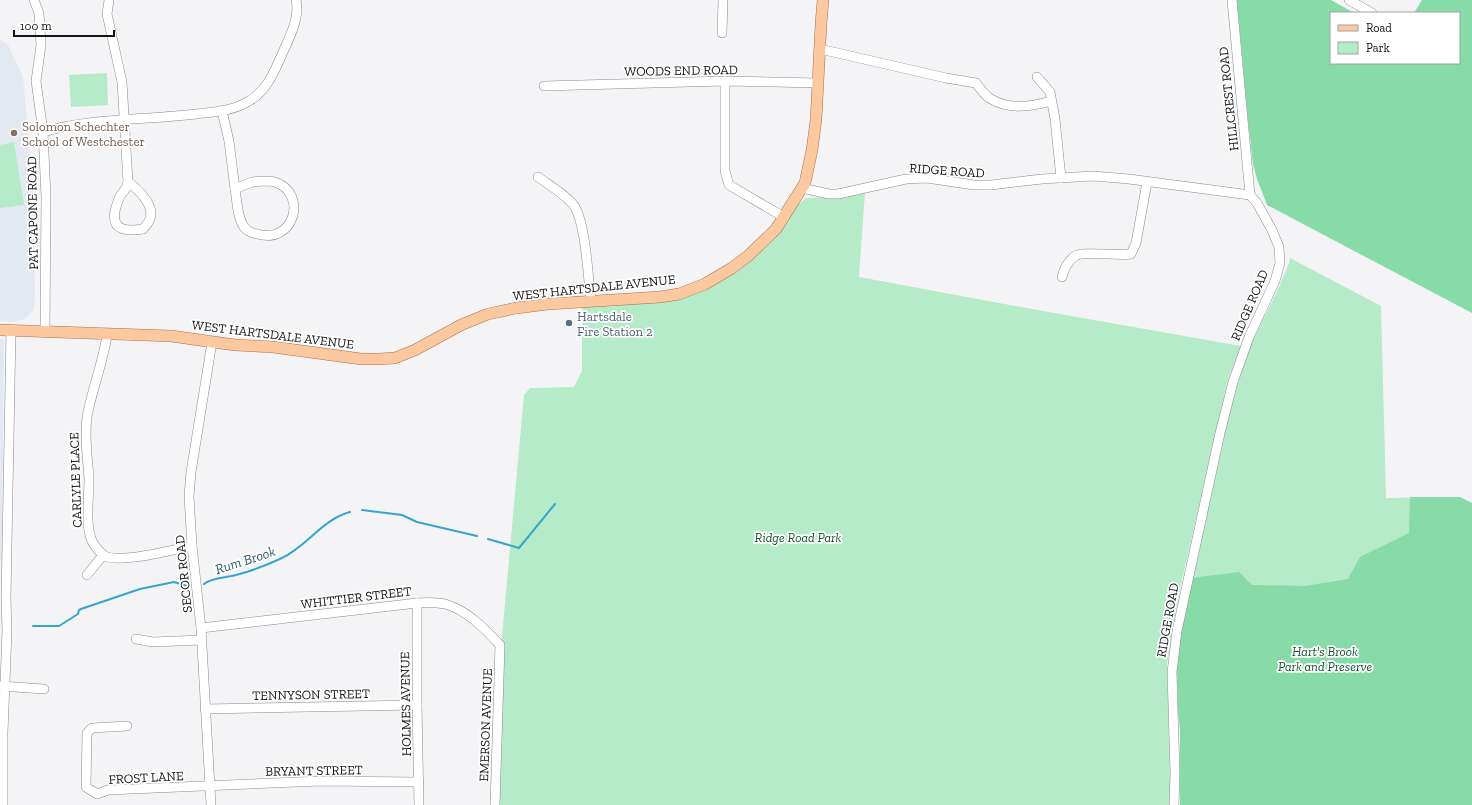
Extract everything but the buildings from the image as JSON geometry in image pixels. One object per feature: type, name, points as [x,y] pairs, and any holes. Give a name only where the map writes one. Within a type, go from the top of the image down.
[{"type":"main road","name":"WEST HARTSDALE AVENUE","points":[[6,330],[107,335],[171,336],[361,359],[395,358],[415,350],[461,325],[488,314],[516,308],[548,304],[660,297],[679,294],[705,284],[732,268],[748,256],[776,229],[802,188],[807,177],[816,120],[823,0]]},
{"type":"street","name":"PAT CAPONE ROAD","points":[[34,0],[39,13],[41,45],[36,81],[42,132],[46,197],[45,331]]},
{"type":"street","points":[[110,0],[106,14],[122,82],[128,182],[128,187],[120,196],[114,215],[116,224],[125,230],[143,229],[150,220],[151,211],[145,198],[128,182]]},
{"type":"street","points":[[42,132],[63,126],[222,111],[238,107],[250,101],[260,93],[273,74],[296,18],[296,0]]},
{"type":"street","points":[[722,0],[722,33]]},
{"type":"street","name":"HILLCREST ROAD","points":[[1232,0],[1250,195]]},
{"type":"street","points":[[1349,0],[1370,12]]},
{"type":"street","points":[[820,49],[946,78],[976,82],[989,99],[1010,106],[1036,106],[1051,101]]},
{"type":"street","points":[[1037,77],[1050,92],[1061,178]]},
{"type":"street","points":[[726,81],[725,170],[729,185],[784,217]]},
{"type":"street","name":"WOODS END ROAD","points":[[544,86],[726,81],[818,83]]},
{"type":"street","points":[[222,111],[228,141],[235,189],[241,220],[245,228],[251,233],[262,236],[271,236],[281,233],[290,224],[294,208],[291,193],[286,188],[275,182],[263,181],[252,182],[235,189]]},
{"type":"street","name":"RIDGE ROAD","points":[[802,188],[829,194],[838,194],[906,179],[926,178],[974,185],[991,185],[1093,176],[1250,195],[1262,209],[1279,247],[1280,262],[1275,281],[1249,336],[1234,382],[1218,441],[1178,625],[1172,672],[1175,773],[1174,805]]},
{"type":"street","points":[[538,177],[568,199],[575,207],[580,222],[584,243],[591,302]]},
{"type":"street","points":[[1062,277],[1064,269],[1076,255],[1131,254],[1136,244],[1147,182]]},
{"type":"street","points":[[3,805],[2,686],[7,631],[3,570],[6,330]]},
{"type":"street","name":"CARLYLE PLACE","points":[[103,555],[92,541],[89,530],[89,481],[85,439],[92,393],[107,335]]},
{"type":"street","name":"SECOR ROAD","points":[[211,805],[201,628],[192,546],[189,496],[191,472],[212,342]]},
{"type":"street","points":[[87,576],[103,555],[120,559],[140,557],[192,546]]},
{"type":"street","name":"WHITTIER STREET","points":[[201,628],[434,602],[457,608],[485,630],[500,645]]},
{"type":"street","name":"HOLMES AVENUE","points":[[417,603],[419,805]]},
{"type":"street","points":[[136,639],[159,642],[201,640]]},
{"type":"street","name":"EMERSON AVENUE","points":[[496,805],[500,645]]},
{"type":"street","points":[[2,686],[44,689]]},
{"type":"street","name":"TENNYSON STREET","points":[[206,708],[417,704]]},
{"type":"street","name":"FROST LANE","points":[[127,726],[92,728],[87,733],[86,787],[97,794],[108,790],[210,786]]},
{"type":"street","name":"BRYANT STREET","points":[[210,786],[321,781],[419,782]]},
{"type":"shaded area","name":"Solomon Schechter School of Westchester","points":[[0,40],[7,43],[23,77],[33,189],[34,310],[24,319],[13,322],[0,321]]},
{"type":"shaded area","points":[[0,339],[4,339],[2,560],[0,562]]},
{"type":"green space","points":[[1237,0],[1331,0],[1352,12],[1330,12],[1330,64],[1460,64],[1460,12],[1415,12],[1422,0],[1472,0],[1472,313],[1267,205],[1253,164]]},
{"type":"green space","points":[[107,73],[108,105],[71,107],[69,75]]},
{"type":"green space","points":[[14,142],[24,205],[0,208],[0,145]]},
{"type":"green space","name":"Ridge Road Park","points":[[865,192],[859,277],[1241,346],[1228,379],[1179,593],[1171,638],[1167,665],[1170,780],[1169,805],[497,805],[500,658],[524,395],[530,388],[574,387],[582,371],[582,304],[707,285],[806,198],[833,197]]},
{"type":"green space","name":"Hart's Brook Park and Preserve","points":[[1290,258],[1381,306],[1386,498],[1460,497],[1472,503],[1472,805],[1180,805],[1180,729],[1177,700],[1179,642],[1217,463],[1235,393],[1250,348],[1278,290]]},
{"type":"green space","name":"Hart's Brook Park and Preserve","points":[[1410,497],[1460,497],[1472,503],[1472,805],[1180,805],[1180,729],[1177,700],[1177,667],[1179,642],[1191,578],[1239,572],[1252,585],[1305,586],[1348,579],[1360,557],[1409,533]]},
{"type":"waterway","name":"Rum Brook","points":[[488,539],[519,548],[555,504]]},
{"type":"waterway","name":"Rum Brook","points":[[362,510],[402,515],[417,522],[477,536]]},
{"type":"waterway","name":"Rum Brook","points":[[204,584],[215,579],[254,570],[282,558],[299,547],[323,526],[340,515],[350,512]]},
{"type":"waterway","name":"Rum Brook","points":[[33,626],[59,626],[78,614],[79,610],[81,609],[140,589],[174,582],[187,586]]},
{"type":"place","name":"Solomon Schechter School of Westchester","points":[[14,133]]},
{"type":"place","name":"Hartsdale Fire Station 2","points":[[569,323]]}]
